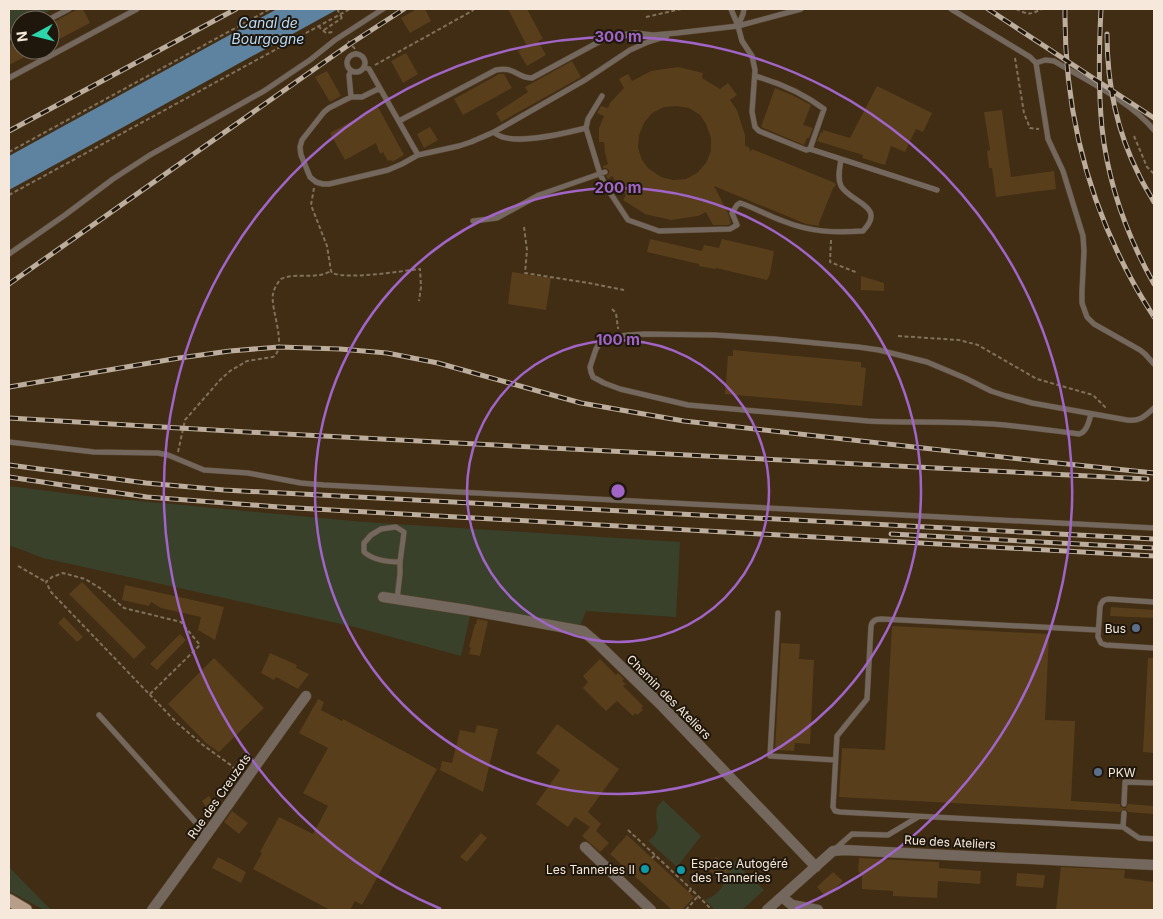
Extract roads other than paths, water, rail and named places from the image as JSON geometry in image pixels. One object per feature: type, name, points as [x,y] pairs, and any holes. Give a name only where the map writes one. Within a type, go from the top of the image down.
[{"type":"main road","points":[[9,900],[26,910]]},
{"type":"street","name":"Chemin des Ateliers","points":[[382,597],[583,631],[660,704],[816,867]]},
{"type":"street","name":"Rue des Creuzots","points":[[152,910],[208,835],[306,696]]},
{"type":"street","points":[[584,847],[651,910]]},
{"type":"street","points":[[767,910],[833,851]]},
{"type":"street","name":"Rue des Ateliers","points":[[833,851],[1154,865]]},
{"type":"street","points":[[782,897],[792,905],[818,910]]},
{"type":"lane","points":[[9,78],[137,9]]},
{"type":"lane","points":[[9,254],[150,154],[264,91],[310,60],[335,40],[383,9]]},
{"type":"lane","points":[[731,9],[742,41],[752,56],[755,70],[752,112],[757,129],[806,150],[810,148],[937,190]]},
{"type":"lane","points":[[738,26],[744,14],[744,9]]},
{"type":"lane","points":[[399,122],[496,70],[504,68],[514,70],[525,78],[532,78],[608,37],[635,33],[677,34],[738,26],[800,9]]},
{"type":"lane","points":[[951,9],[1030,57],[1036,63],[1048,139],[1063,171],[1083,236],[1082,294],[1084,312],[1094,324],[1145,354],[1154,364]]},
{"type":"lane","points":[[380,88],[362,97],[351,97],[329,108],[302,140],[300,151],[302,159],[310,177],[316,182],[328,184],[388,170],[418,156],[471,142],[494,132],[585,80],[630,50],[648,42],[677,34]]},
{"type":"lane","points":[[351,97],[349,75],[351,71],[348,66],[348,60],[350,57],[360,55],[363,57],[367,68],[418,156]]},
{"type":"lane","points":[[1036,63],[1045,60],[1054,61],[1128,106],[1154,130]]},
{"type":"lane","points":[[351,71],[360,72],[367,68]]},
{"type":"lane","points":[[754,76],[778,83],[798,92],[824,108],[810,148]]},
{"type":"lane","points":[[602,96],[588,120],[586,128],[607,188],[628,220],[659,231],[730,229],[737,225],[732,213],[740,203],[805,229],[831,232],[863,232],[870,216],[867,207],[846,192],[840,185],[841,159]]},
{"type":"lane","points":[[494,132],[500,137],[520,140],[586,128]]},
{"type":"lane","points":[[474,221],[502,216],[539,195],[603,173]]},
{"type":"lane","points":[[1091,414],[1085,431],[1079,434],[990,424],[868,422],[688,405],[620,389],[604,383],[593,377],[590,367],[599,343],[607,338],[644,334],[715,334],[879,350],[933,364],[1006,396],[1091,414],[1138,421],[1154,408]]},
{"type":"lane","points":[[9,442],[94,452],[152,452],[168,455],[204,470],[248,473],[324,486],[1154,528]]},
{"type":"lane","points":[[397,599],[404,532],[396,527],[381,530],[371,535],[364,543],[364,552],[370,557],[390,562],[400,562]]},
{"type":"lane","points":[[1154,602],[1104,600],[1100,604],[1098,630],[1098,639],[1104,644],[1154,648]]},
{"type":"lane","points":[[778,613],[770,756],[835,760]]},
{"type":"lane","points":[[1098,630],[881,619],[873,621],[871,626],[867,699],[837,736],[832,804],[835,811],[840,812],[1123,827],[1139,838],[1154,838]]},
{"type":"lane","points":[[99,715],[208,835]]},
{"type":"lane","points":[[1124,804],[1125,782],[1154,783]]},
{"type":"lane","points":[[1123,827],[1124,813]]},
{"type":"lane","points":[[833,851],[852,834],[888,835],[919,816]]},
{"type":"water","name":"Canal de Bourgogne","points":[[277,9],[338,9],[9,190],[9,156]]},
{"type":"railway","points":[[9,131],[236,9]]},
{"type":"railway","points":[[9,284],[350,44],[404,9]]},
{"type":"railway","points":[[988,9],[1154,118]]},
{"type":"railway","points":[[1065,9],[1069,81],[1081,151],[1103,219],[1117,252],[1154,317]]},
{"type":"railway","points":[[1101,9],[1099,83],[1105,149],[1120,209],[1135,247],[1154,284]]},
{"type":"railway","points":[[1107,34],[1111,88],[1119,124],[1131,159],[1154,202]]},
{"type":"railway","points":[[9,387],[230,351],[279,347],[340,349],[387,353],[438,363],[581,403],[684,421],[1154,473]]},
{"type":"railway","points":[[9,418],[1147,479]]},
{"type":"railway","points":[[9,465],[146,483],[224,490],[1154,539]]},
{"type":"railway","points":[[9,477],[147,497],[279,507],[1154,556]]},
{"type":"railway","points":[[891,534],[1154,548]]},
{"type":"place","name":"Bus","points":[[1136,628]]},
{"type":"place","name":"PKW","points":[[1098,772]]},
{"type":"place","name":"Les Tanneries II","points":[[645,869]]},
{"type":"place","name":"Espace Autogéré des Tanneries","points":[[681,870]]}]
